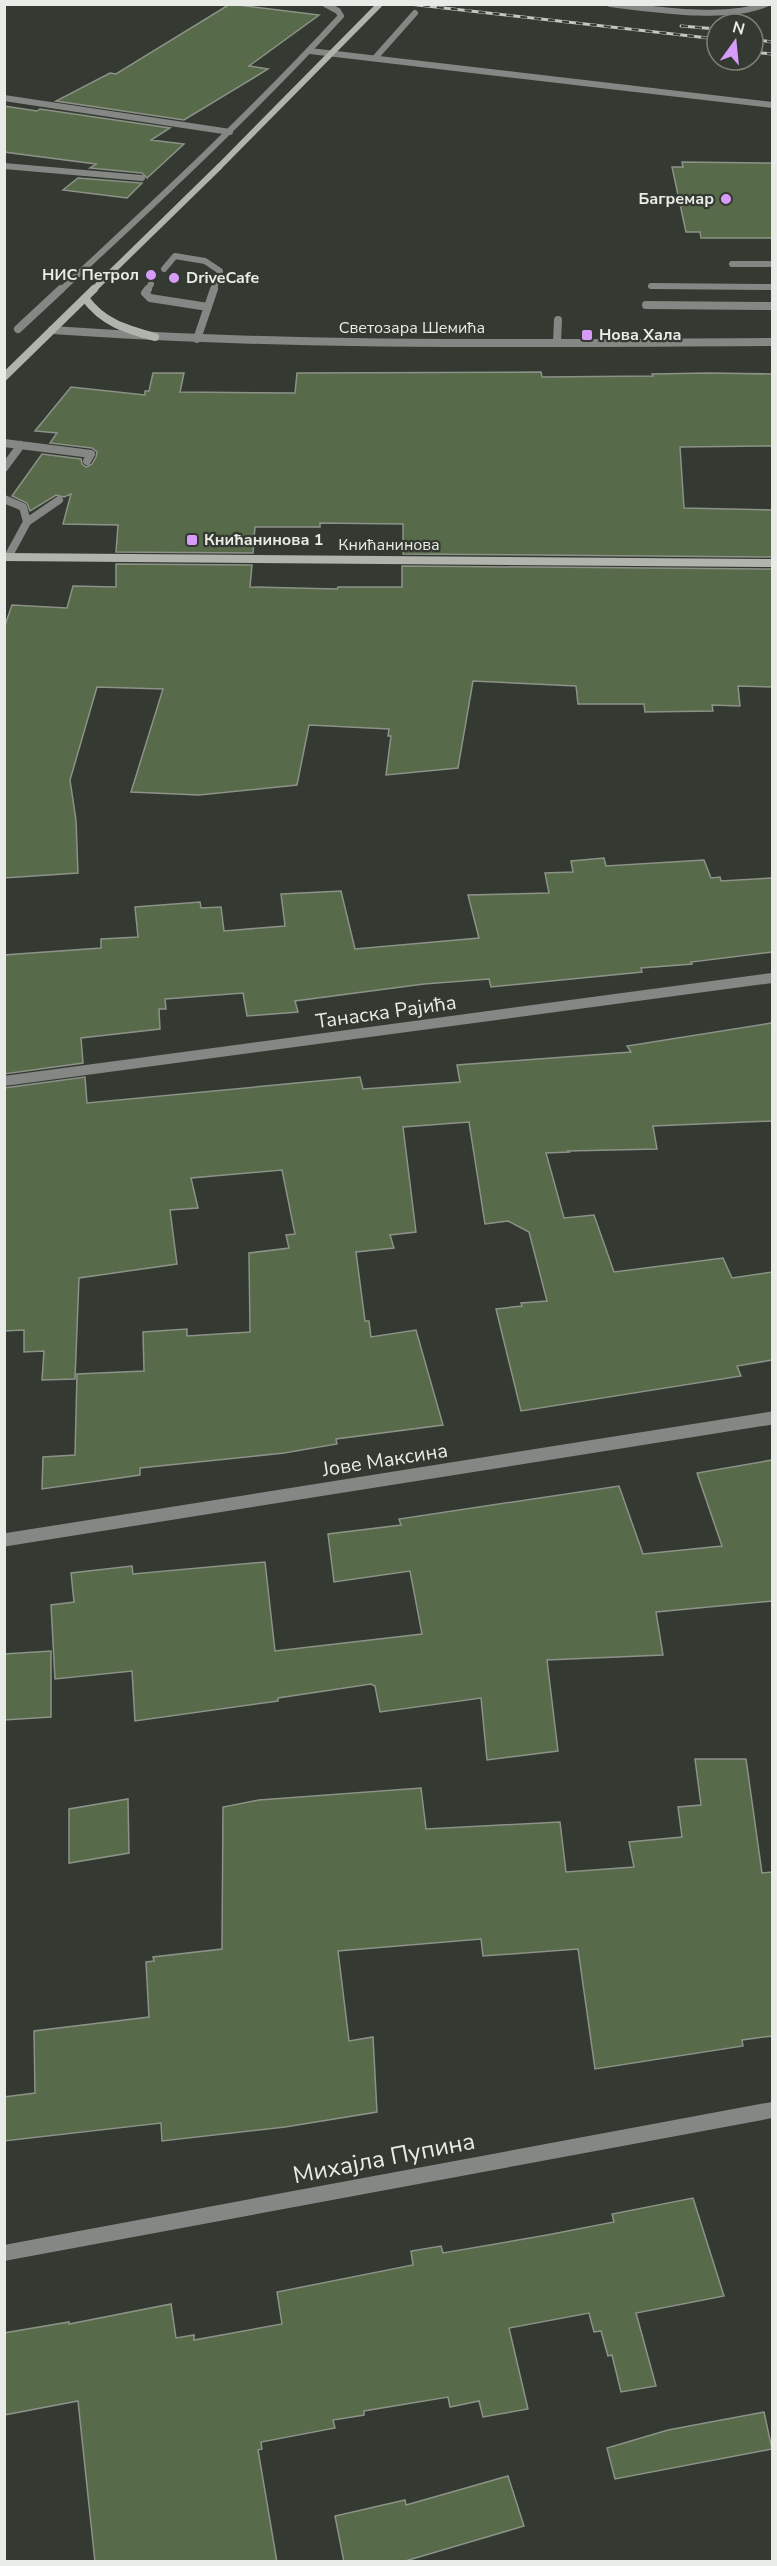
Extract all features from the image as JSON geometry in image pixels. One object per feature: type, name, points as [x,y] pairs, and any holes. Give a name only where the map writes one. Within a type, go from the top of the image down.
[{"type":"main road","points":[[4,377],[219,167],[380,4]]},
{"type":"main road","points":[[85,298],[97,316],[110,323],[155,337]]},
{"type":"main road","name":"Книћанинова","points":[[6,560],[772,563]]},
{"type":"street","points":[[18,329],[230,132],[310,51],[341,16],[338,11],[325,4]]},
{"type":"street","points":[[610,4],[727,13],[756,10],[766,4]]},
{"type":"street","points":[[375,58],[415,13]]},
{"type":"street","points":[[310,51],[772,105]]},
{"type":"street","points":[[4,98],[230,132]]},
{"type":"street","points":[[4,166],[142,178]]},
{"type":"street","points":[[164,269],[176,256],[205,261],[220,271],[197,339]]},
{"type":"street","points":[[732,264],[772,264]]},
{"type":"street","points":[[151,284],[145,293],[150,298],[208,307]]},
{"type":"street","points":[[651,286],[772,287]]},
{"type":"street","points":[[646,305],[772,306]]},
{"type":"street","points":[[557,342],[558,320]]},
{"type":"street","name":"Светозара Шемића","points":[[52,330],[197,339],[339,342],[772,342]]},
{"type":"street","points":[[4,443],[91,454],[87,461]]},
{"type":"street","points":[[4,468],[21,445]]},
{"type":"street","points":[[4,499],[23,507],[27,522]]},
{"type":"street","points":[[6,560],[27,522],[59,500]]},
{"type":"street","name":"Танаска Рајића","points":[[4,1081],[772,978]]},
{"type":"street","name":"Јове Максина","points":[[4,1540],[772,1418]]},
{"type":"street","name":"Михајла Пупина","points":[[4,2253],[772,2110]]},
{"type":"building","points":[[230,4],[319,15],[249,66],[268,69],[184,120],[56,101],[110,73],[116,74]]},
{"type":"building","points":[[4,106],[170,128],[151,140],[184,144],[147,178],[142,173],[90,168],[96,164],[4,152]]},
{"type":"building","name":"Багремар","points":[[682,162],[772,163],[772,238],[701,238],[700,232],[686,232],[672,167],[683,167]]},
{"type":"building","points":[[78,178],[142,183],[127,198],[63,190]]},
{"type":"building","points":[[541,372],[542,377],[708,373],[772,374],[772,446],[680,447],[684,508],[772,510],[772,557],[403,554],[403,524],[320,523],[320,527],[255,527],[253,553],[116,552],[118,525],[63,524],[71,494],[64,497],[56,495],[30,511],[27,503],[12,496],[42,454],[81,459],[82,464],[86,467],[92,464],[96,457],[97,452],[92,448],[50,443],[57,433],[35,431],[71,387],[145,395],[145,391],[149,391],[153,373],[184,373],[180,392],[295,393],[297,373]]},
{"type":"building","points":[[116,564],[252,565],[250,587],[337,589],[338,587],[402,587],[402,566],[772,569],[772,687],[738,686],[740,706],[712,705],[713,711],[645,712],[644,704],[578,704],[576,686],[473,681],[458,768],[386,775],[391,736],[388,736],[389,729],[309,725],[297,785],[199,795],[131,792],[163,689],[97,687],[70,780],[76,820],[78,873],[4,878],[4,628],[12,605],[67,608],[73,586],[116,587]]},
{"type":"building","points":[[604,858],[606,866],[704,860],[711,878],[720,877],[721,881],[772,878],[772,952],[691,962],[692,964],[641,968],[642,972],[491,987],[489,979],[424,984],[295,1001],[298,1012],[247,1016],[243,993],[165,999],[166,1009],[159,1009],[160,1029],[81,1038],[83,1063],[4,1074],[4,955],[101,948],[101,939],[138,937],[135,907],[200,902],[201,908],[221,907],[224,931],[285,926],[281,894],[341,891],[355,949],[479,938],[468,895],[549,893],[545,873],[573,872],[571,861]]},
{"type":"building","points":[[772,1023],[772,1121],[653,1126],[657,1149],[546,1153],[564,1218],[594,1215],[614,1272],[723,1258],[732,1278],[772,1272],[772,1360],[737,1366],[741,1376],[521,1411],[496,1309],[522,1306],[521,1303],[547,1301],[529,1232],[508,1221],[485,1224],[469,1122],[403,1127],[416,1232],[390,1235],[394,1248],[356,1252],[365,1321],[369,1321],[371,1337],[416,1330],[443,1425],[336,1439],[337,1444],[284,1453],[140,1468],[140,1475],[42,1489],[43,1457],[75,1455],[77,1374],[144,1371],[143,1332],[187,1329],[187,1336],[250,1332],[249,1253],[289,1248],[286,1235],[295,1234],[282,1170],[191,1178],[198,1208],[170,1210],[177,1264],[79,1278],[75,1379],[42,1380],[44,1351],[24,1352],[24,1330],[4,1331],[4,1088],[85,1077],[87,1103],[360,1077],[363,1089],[460,1082],[457,1065],[631,1052],[627,1046]]},
{"type":"building","points":[[772,1460],[772,1601],[656,1612],[663,1655],[547,1660],[558,1751],[487,1760],[481,1698],[380,1712],[375,1686],[371,1684],[278,1698],[278,1701],[135,1721],[132,1671],[55,1679],[51,1605],[74,1602],[71,1573],[132,1566],[133,1574],[265,1562],[275,1651],[422,1634],[410,1571],[334,1582],[328,1534],[401,1525],[399,1519],[619,1486],[643,1554],[722,1546],[697,1473]]},
{"type":"building","points":[[51,1651],[51,1717],[4,1720],[4,1654]]},
{"type":"building","points":[[695,1759],[746,1759],[762,1873],[772,1872],[772,2036],[742,2040],[743,2046],[595,2069],[578,1949],[483,1956],[481,1939],[338,1951],[349,2041],[373,2037],[377,2112],[285,2127],[162,2141],[161,2123],[4,2141],[4,2097],[35,2093],[34,2031],[149,2017],[146,1962],[154,1961],[153,1957],[222,1949],[223,1807],[259,1800],[421,1788],[426,1829],[560,1822],[566,1872],[634,1867],[629,1842],[682,1837],[678,1807],[701,1805]]},
{"type":"building","points":[[128,1799],[129,1853],[69,1863],[69,1809]]},
{"type":"building","points":[[693,2198],[724,2296],[636,2313],[656,2386],[621,2392],[612,2355],[608,2356],[601,2331],[594,2332],[589,2313],[509,2328],[528,2409],[483,2417],[479,2401],[450,2407],[448,2397],[364,2411],[364,2415],[333,2420],[335,2428],[261,2442],[262,2449],[258,2450],[277,2562],[95,2562],[78,2401],[4,2415],[4,2333],[69,2322],[69,2324],[171,2304],[176,2338],[194,2335],[194,2340],[282,2324],[277,2292],[413,2265],[411,2251],[441,2246],[443,2253],[547,2235],[614,2222],[612,2214]]},
{"type":"building","points":[[764,2412],[772,2449],[615,2479],[607,2448],[668,2430]]},
{"type":"building","points":[[508,2476],[524,2526],[402,2562],[344,2562],[335,2516],[405,2500],[406,2505]]},
{"type":"railway","points":[[409,4],[705,38]]},
{"type":"railway","points":[[681,26],[705,28]]},
{"type":"railway","points":[[765,41],[772,42]]},
{"type":"railway","points":[[765,53],[772,54]]},
{"type":"place","name":"Багремар","points":[[726,199]]},
{"type":"place","name":"НИС Петрол","points":[[151,275]]},
{"type":"place","name":"DriveCafe","points":[[174,278]]},
{"type":"place","name":"Нова Хала","points":[[587,335]]},
{"type":"place","name":"Книћанинова 1","points":[[192,540]]}]
